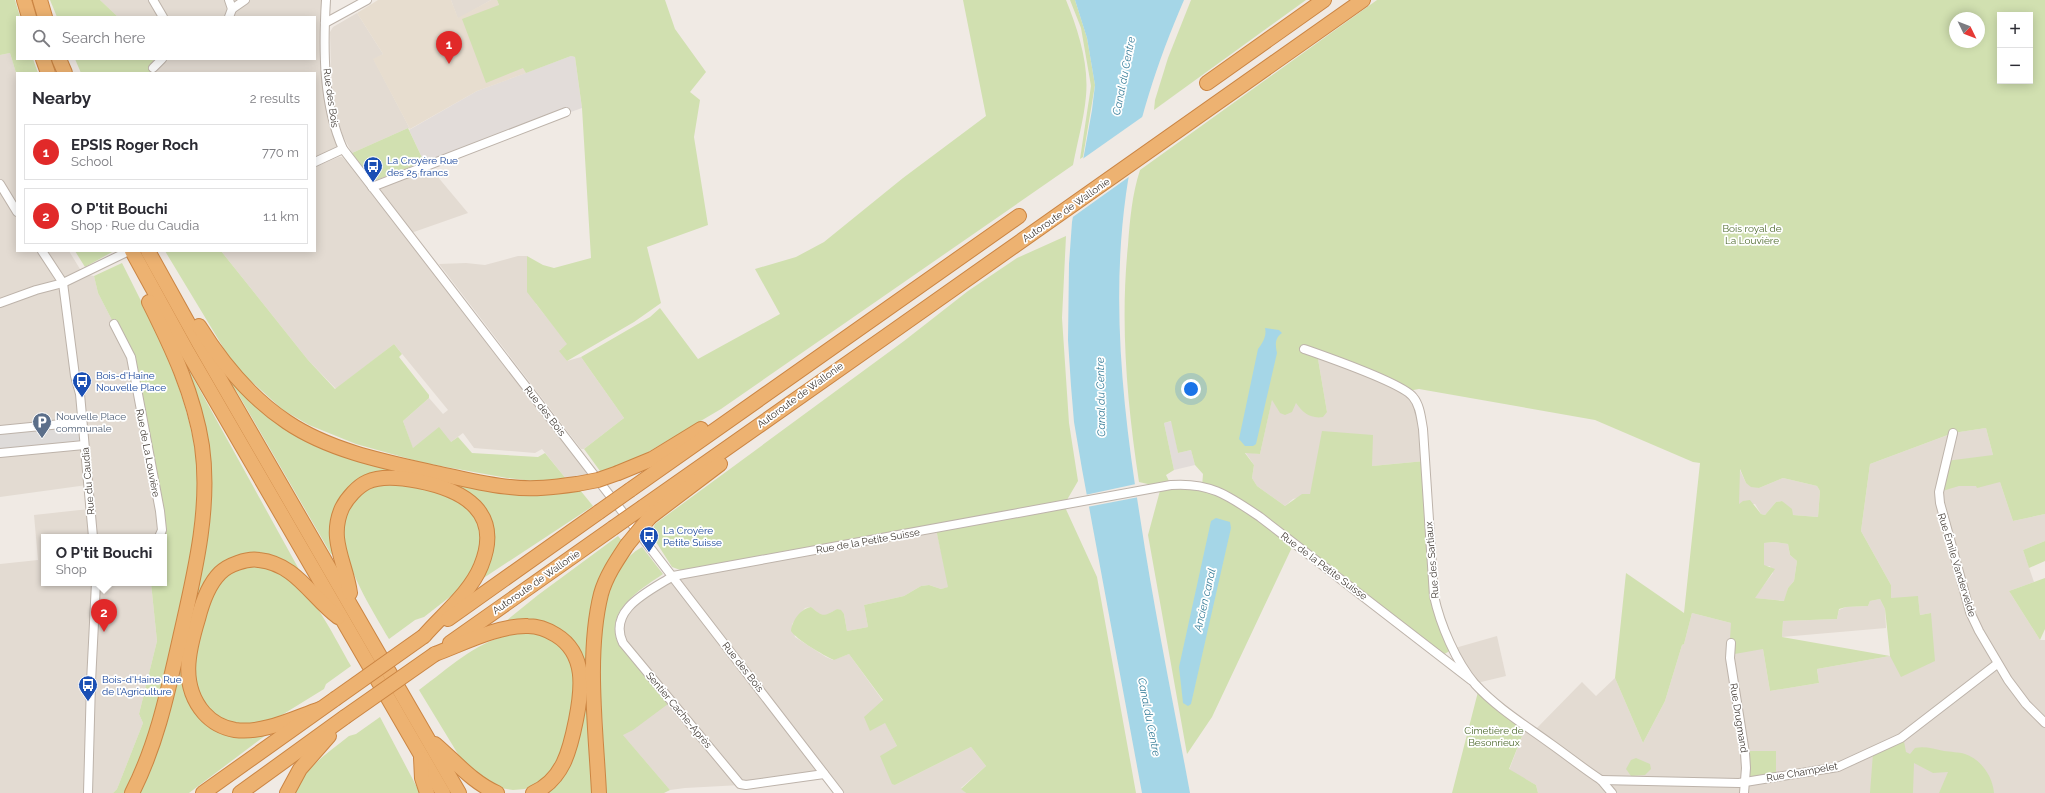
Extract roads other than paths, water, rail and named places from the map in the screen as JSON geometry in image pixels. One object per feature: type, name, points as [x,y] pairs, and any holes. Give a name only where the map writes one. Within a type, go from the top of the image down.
[{"type":"highway","points":[[24,0],[29,16]]},
{"type":"highway","points":[[40,0],[45,16]]},
{"type":"highway","points":[[1207,83],[1324,0]]},
{"type":"highway","name":"Autoroute de Wallonie","points":[[240,793],[613,528],[647,512],[739,439],[833,371],[1016,245],[1363,0]]},
{"type":"highway","points":[[43,60],[48,72]]},
{"type":"highway","points":[[60,60],[65,72]]},
{"type":"highway","name":"Autoroute de Wallonie","points":[[203,793],[1019,216]]},
{"type":"highway","points":[[132,252],[443,793]]},
{"type":"highway","points":[[149,252],[459,793]]},
{"type":"highway","points":[[159,272],[176,288],[210,343],[238,379],[270,409],[288,423],[312,436],[341,448],[393,464],[510,487],[540,489],[598,480],[618,473],[652,459],[717,419],[786,380],[833,371]]},
{"type":"highway","points":[[132,793],[149,756],[166,701],[194,575],[200,539],[204,496],[204,468],[197,422],[181,371],[148,298],[147,280]]},
{"type":"highway","points":[[352,605],[348,581],[338,550],[337,534],[340,514],[349,498],[366,482],[380,479],[412,480],[451,490],[470,500],[478,510],[486,527],[487,546],[480,567],[468,588],[424,636]]},
{"type":"highway","points":[[599,793],[593,645],[602,593],[612,568],[647,512]]},
{"type":"highway","points":[[320,709],[255,730],[236,730],[220,726],[207,717],[196,703],[190,689],[187,668],[191,642],[208,590],[220,573],[244,561],[258,559],[286,569],[296,575],[311,590],[322,605],[344,621]]},
{"type":"highway","points":[[435,654],[508,628],[527,626],[540,627],[551,632],[561,638],[574,652],[581,677],[581,696],[570,750],[560,771],[551,782],[533,793]]},
{"type":"highway","points":[[286,793],[300,769],[345,717]]},
{"type":"highway","points":[[427,737],[482,786],[497,793]]},
{"type":"highway","points":[[421,755],[422,778],[427,793]]},
{"type":"street","points":[[153,0],[162,16]]},
{"type":"street","points":[[229,0],[232,9]]},
{"type":"street","points":[[229,16],[232,9],[245,0]]},
{"type":"street","name":"Rue des Bois","points":[[326,0],[326,81],[334,125],[343,149],[839,793]]},
{"type":"street","points":[[325,23],[367,0]]},
{"type":"street","points":[[153,68],[161,60]]},
{"type":"street","points":[[372,187],[566,112]]},
{"type":"street","points":[[316,162],[343,149]]},
{"type":"street","points":[[0,184],[16,210]]},
{"type":"street","points":[[43,252],[63,283]]},
{"type":"street","points":[[0,303],[36,290],[63,283],[129,252]]},
{"type":"street","name":"Rue du Caudia","points":[[63,283],[75,376],[80,394],[84,445],[88,468],[87,485],[93,534]]},
{"type":"street","name":"Rue de La Louvière","points":[[114,324],[131,357],[160,511],[162,530],[160,534]]},
{"type":"street","name":"Rue des Sartiaux","points":[[1304,349],[1404,388],[1417,402],[1423,429],[1434,596],[1439,619],[1446,635],[1472,680],[1507,713],[1601,780],[1612,793]]},
{"type":"street","points":[[0,430],[82,422]]},
{"type":"street","name":"Rue Émile Vandervelde","points":[[1952,433],[1940,492],[1940,508],[1970,612],[1997,664],[2022,698],[2045,723]]},
{"type":"street","points":[[0,453],[84,445]]},
{"type":"street","name":"Rue de la Petite Suisse","points":[[673,576],[1162,486],[1175,484],[1200,486],[1216,490],[1231,497],[1294,543],[1472,680]]},
{"type":"street","name":"Sentier Cache-Après","points":[[673,576],[628,607],[619,626],[623,643],[742,785],[824,774]]},
{"type":"street","points":[[88,793],[91,682],[96,586]]},
{"type":"street","name":"Rue Drugmand","points":[[1730,642],[1730,658],[1745,753],[1744,793]]},
{"type":"street","name":"Rue Champelet","points":[[1601,780],[1745,782],[1828,770],[1876,751],[1911,731],[1997,664]]},
{"type":"water","name":"Canal du Centre","points":[[1075,0],[1184,0],[1156,71],[1135,144],[1126,194],[1122,235],[1119,275],[1119,316],[1124,397],[1145,552],[1190,793],[1142,793],[1074,422],[1068,340],[1069,264],[1072,222],[1095,85],[1087,38]]},
{"type":"water","points":[[1265,328],[1279,330],[1282,333],[1276,342],[1277,353],[1256,444],[1253,446],[1245,446],[1239,439],[1258,349],[1264,339]]},
{"type":"water","name":"Ancien canal","points":[[1216,518],[1230,522],[1231,528],[1191,704],[1188,706],[1183,703],[1179,667],[1211,521]]},
{"type":"place","name":"EPSIS Roger Roch","points":[[449,64]]},
{"type":"place","name":"La Croyère Rue des 25 francs","points":[[373,183]]},
{"type":"place","name":"Bois-d'Haine Nouvelle Place","points":[[82,398]]},
{"type":"place","name":"Nouvelle Place communale","points":[[42,439]]},
{"type":"place","name":"La Croyère Petite Suisse","points":[[649,553]]},
{"type":"place","name":"O P'tit Bouchi","points":[[104,632]]},
{"type":"place","name":"Bois-d'Haine Rue de l'Agriculture","points":[[88,702]]},
{"type":"park label","name":"Bois royal de La Louvière","points":[[1752,234]]},
{"type":"park label","name":"Cimetière de Besonrieux","points":[[1494,736]]}]
